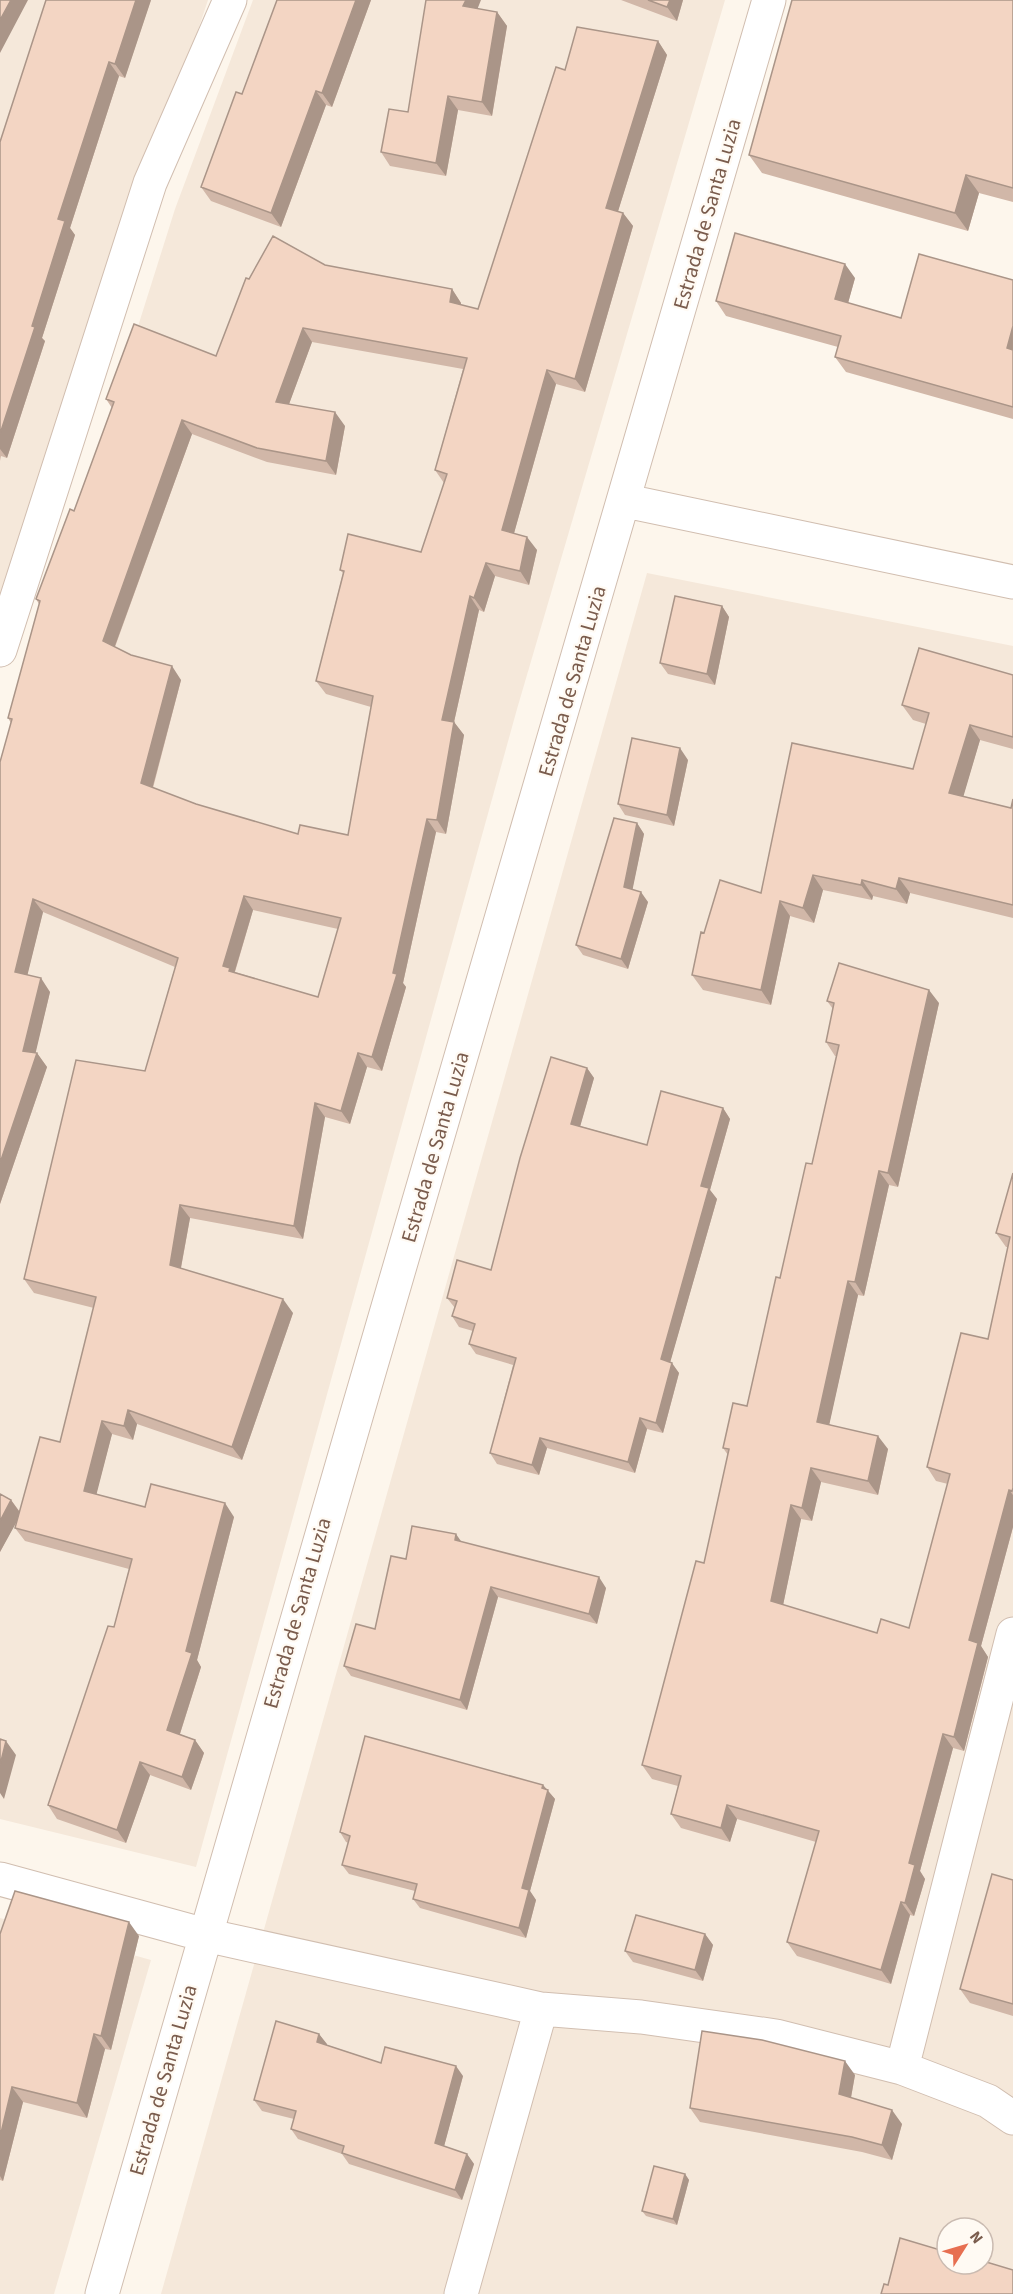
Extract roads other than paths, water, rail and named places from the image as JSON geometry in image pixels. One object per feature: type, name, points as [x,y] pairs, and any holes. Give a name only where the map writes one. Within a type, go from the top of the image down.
[{"type":"street","points":[[0,650],[150,183],[230,0]]},
{"type":"street","name":"Estrada de Santa Luzia","points":[[102,2294],[244,1793],[626,501],[768,0]]},
{"type":"street","points":[[626,501],[1013,582]]},
{"type":"street","points":[[902,2068],[1013,1634]]},
{"type":"street","points":[[0,1879],[205,1935],[541,2009],[641,2017],[776,2036],[902,2068],[988,2101],[1013,2118]]},
{"type":"street","points":[[461,2294],[541,2009]]}]
